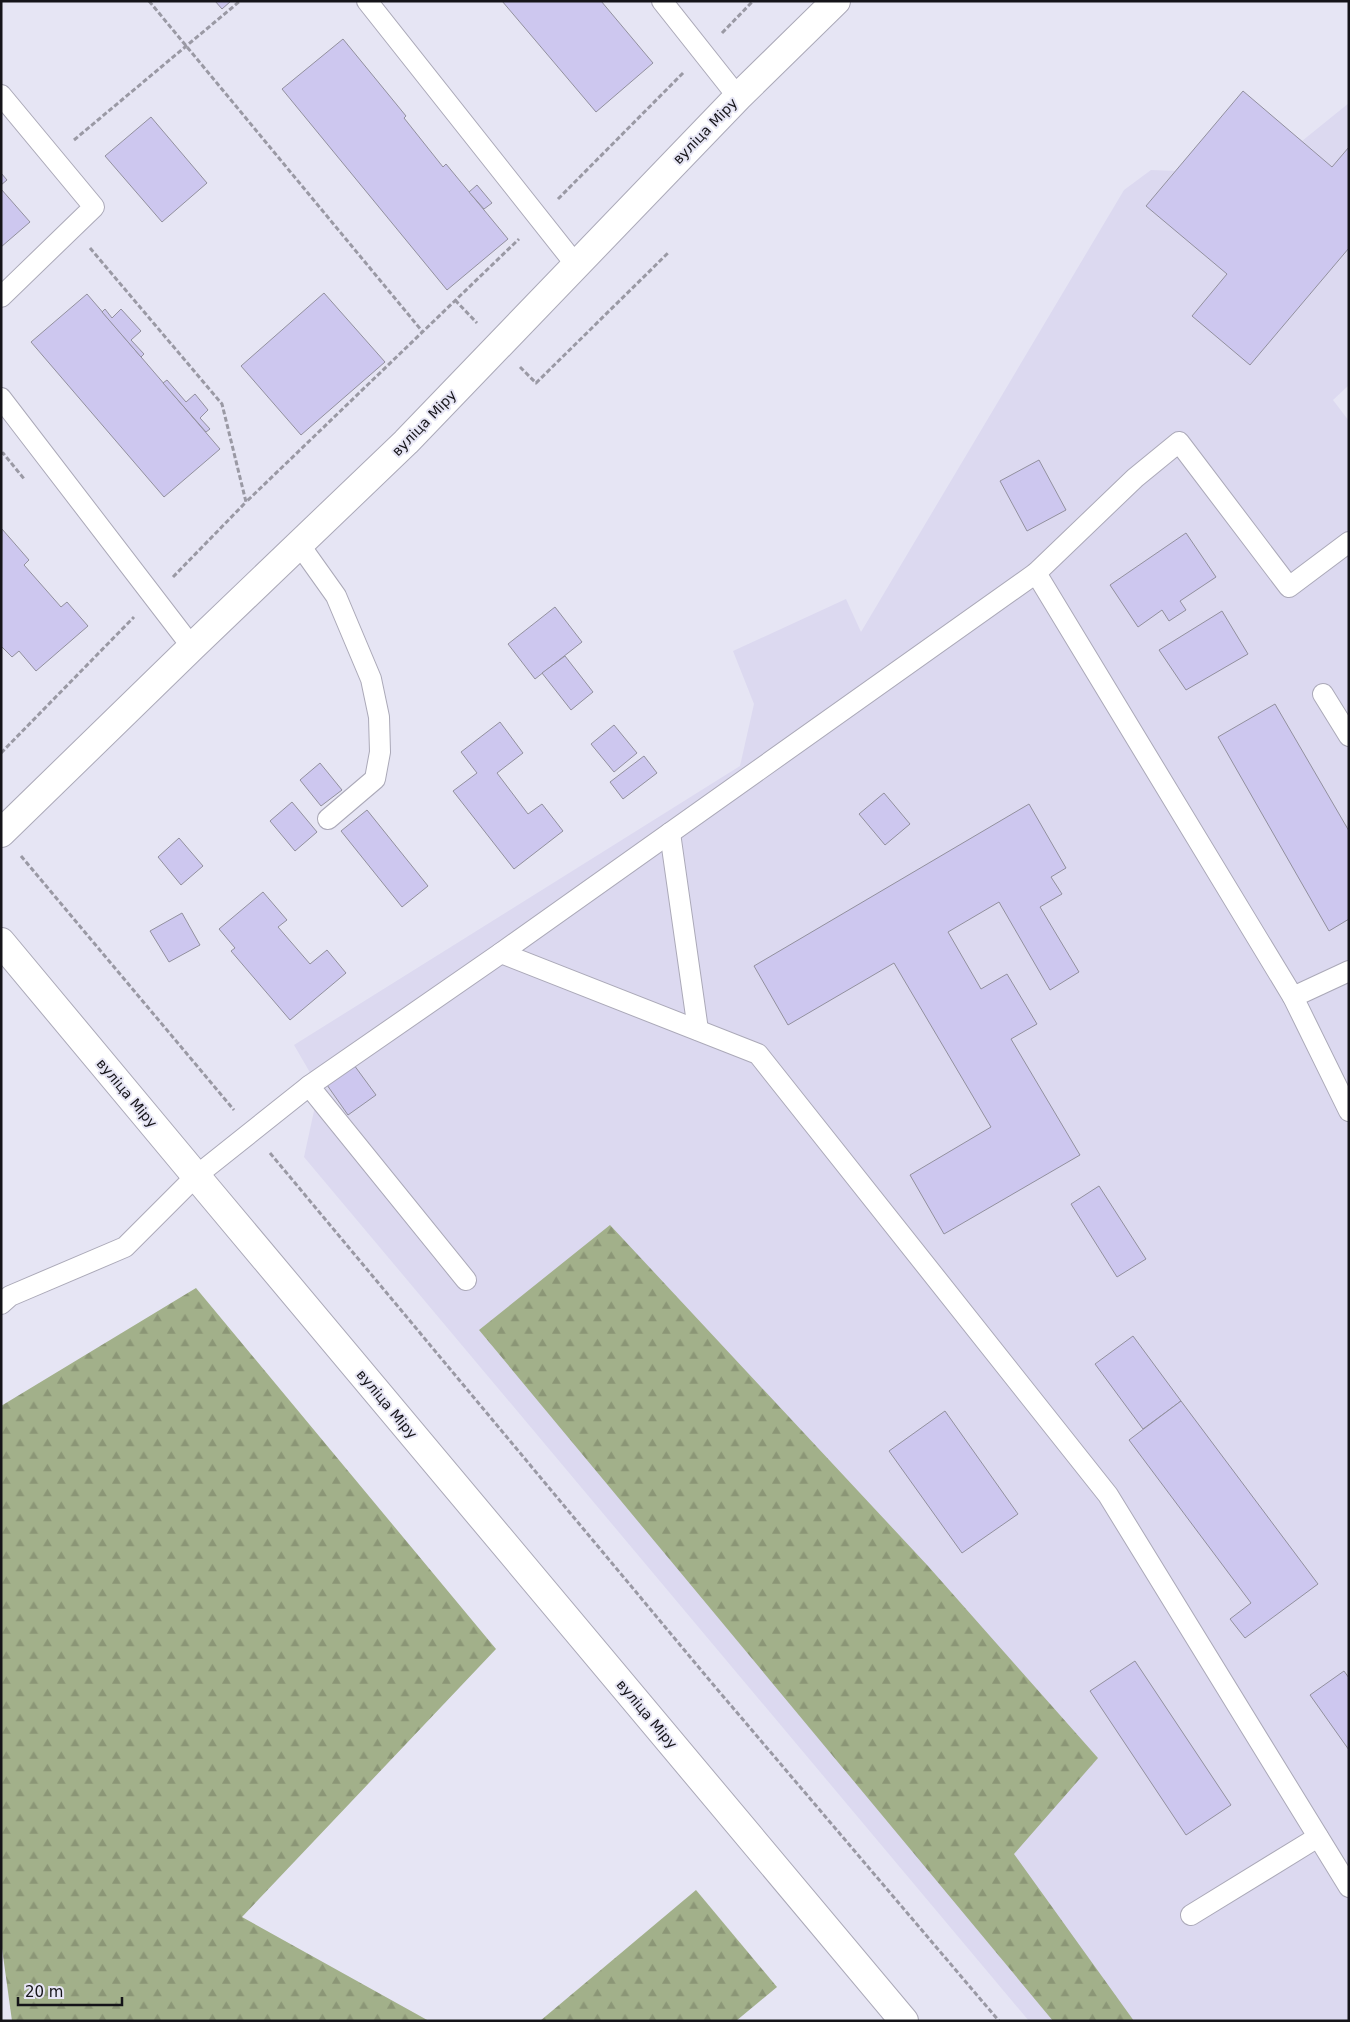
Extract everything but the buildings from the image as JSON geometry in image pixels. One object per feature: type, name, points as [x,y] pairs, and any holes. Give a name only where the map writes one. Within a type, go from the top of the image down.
[{"type":"main road","name":"вуліца Міру","points":[[1,833],[192,646],[406,442],[738,97],[836,1]]},
{"type":"main road","name":"вуліца Міру","points":[[1,942],[904,2021]]},
{"type":"lane","points":[[368,1],[576,265]]},
{"type":"lane","points":[[662,1],[738,97]]},
{"type":"lane","points":[[1,95],[94,207],[1,297]]},
{"type":"lane","points":[[1,398],[192,646]]},
{"type":"lane","points":[[1,1304],[10,1296],[125,1247],[196,1176],[309,1086],[501,953],[1036,573],[1135,478],[1179,442],[1289,586],[1349,542]]},
{"type":"lane","points":[[299,544],[336,596],[371,679],[379,717],[380,752],[375,779],[328,819]]},
{"type":"lane","points":[[1036,573],[1293,997],[1349,1111]]},
{"type":"lane","points":[[1323,694],[1349,736]]},
{"type":"lane","points":[[670,833],[698,1030]]},
{"type":"lane","points":[[501,953],[758,1054],[1108,1495],[1349,1887]]},
{"type":"lane","points":[[1293,997],[1349,971]]},
{"type":"lane","points":[[309,1086],[466,1280]]},
{"type":"lane","points":[[1191,1915],[1318,1837]]},
{"type":"path","points":[[149,1],[422,332]]},
{"type":"path","points":[[53,157],[240,1]]},
{"type":"path","points":[[2,752],[246,502],[540,218],[753,1]]},
{"type":"path","points":[[72,228],[222,404],[246,502]]},
{"type":"path","points":[[20,855],[711,1682],[999,2021]]},
{"type":"shaded area","points":[[1243,91],[1302,141],[1349,103],[1349,385],[1333,400],[1349,421],[1349,2021],[1029,2021],[304,1157],[319,1088],[294,1045],[740,766],[754,704],[733,651],[846,599],[861,632],[1124,190],[1151,170],[1176,171]]},
{"type":"green space","points":[[610,1225],[928,1566],[1098,1758],[1014,1854],[1134,2021],[1053,2021],[479,1330]]},
{"type":"green space","points":[[196,1288],[496,1649],[242,1917],[429,2021],[12,2021],[1,1941],[1,1406]]},
{"type":"green space","points":[[696,1890],[777,1987],[736,2021],[540,2021]]}]
